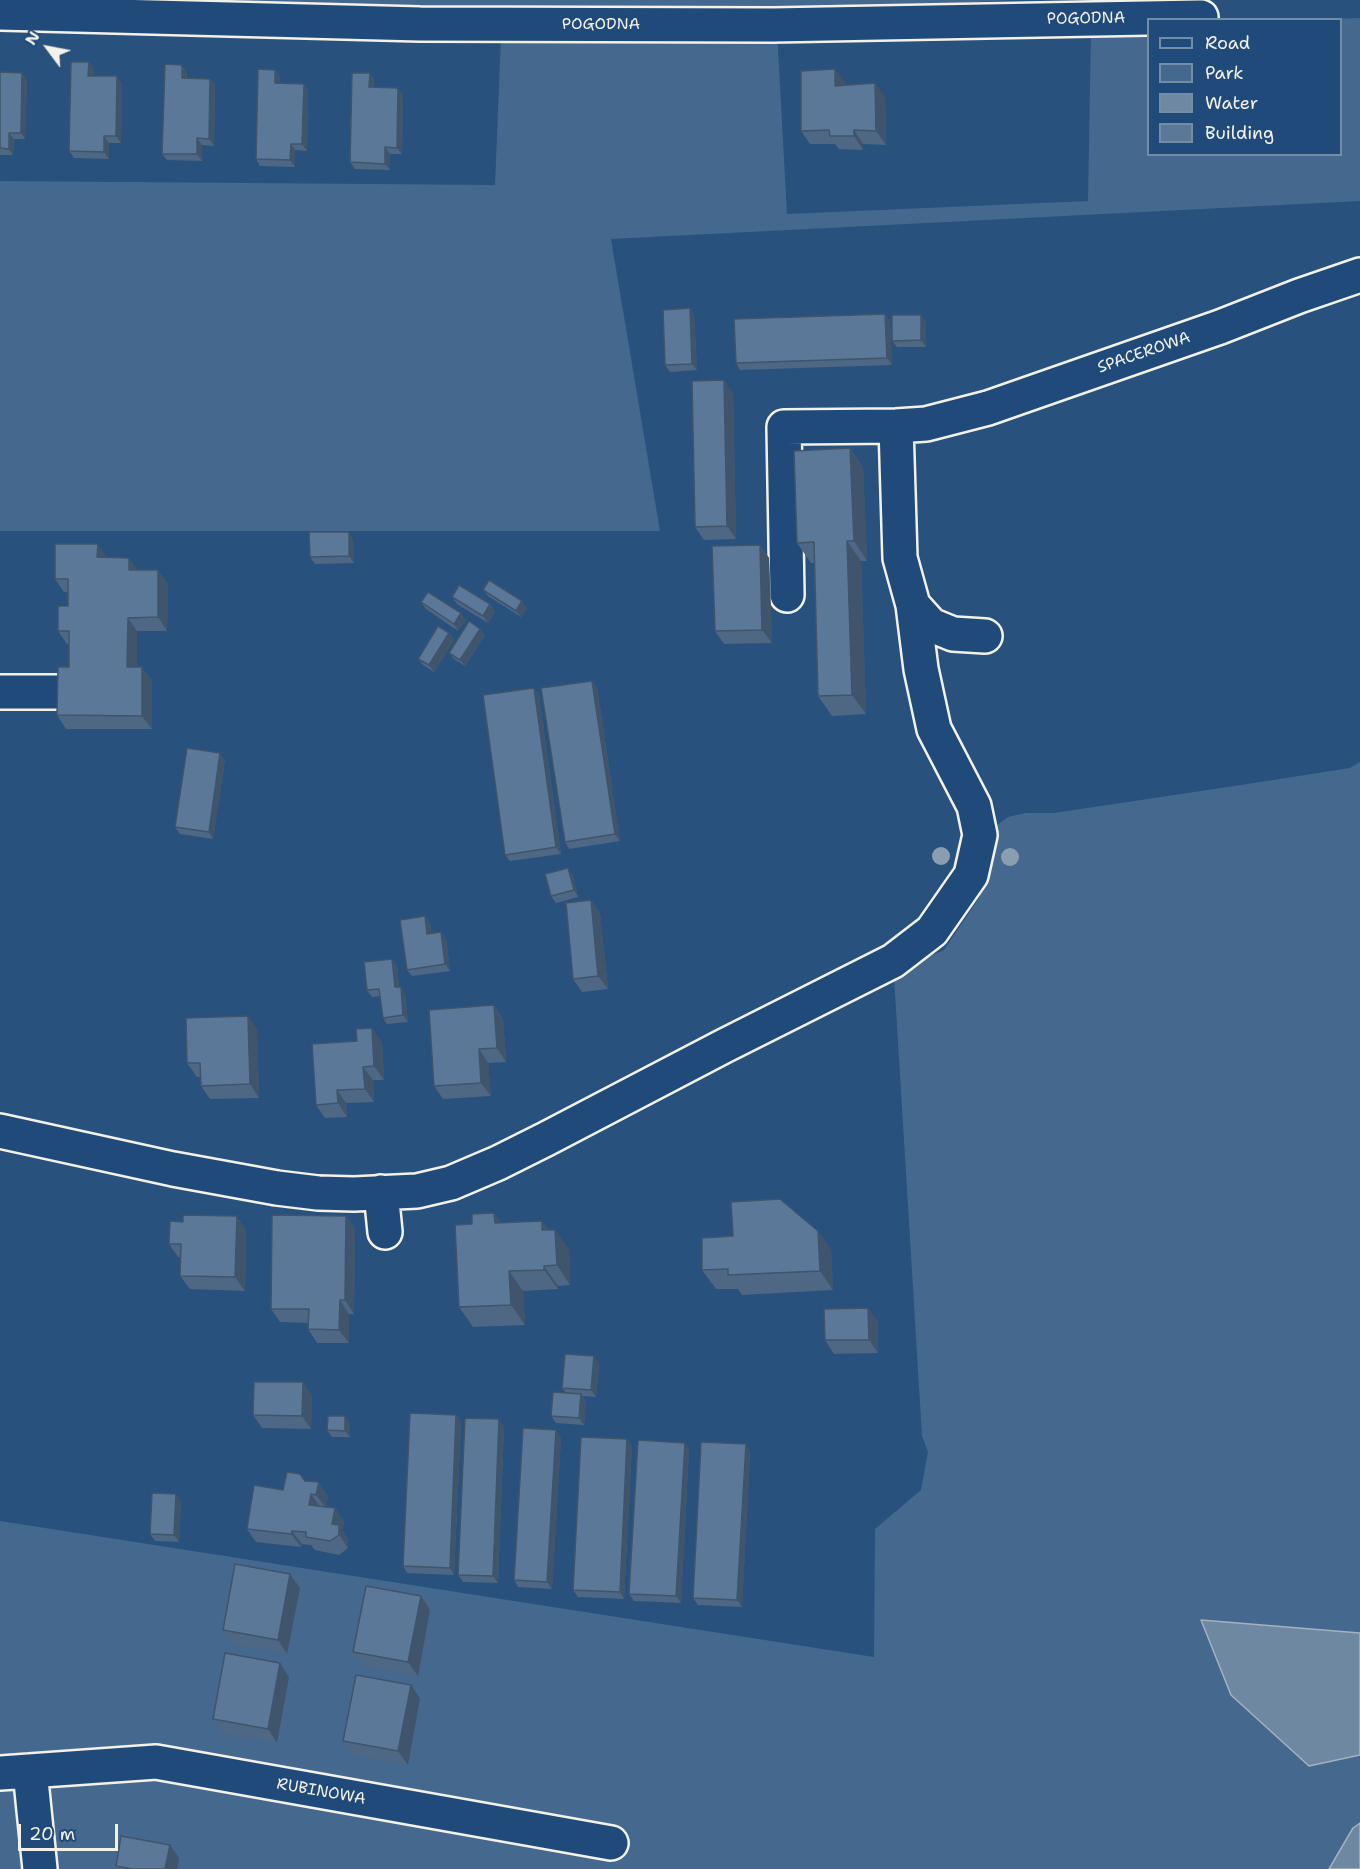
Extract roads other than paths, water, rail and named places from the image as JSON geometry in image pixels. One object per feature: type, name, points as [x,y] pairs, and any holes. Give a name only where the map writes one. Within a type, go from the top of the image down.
[{"type":"street","name":"POGODNA","points":[[0,13],[455,25],[773,25],[1147,18]]},
{"type":"street","name":"POGODNA","points":[[1148,18],[1201,17]]},
{"type":"street","name":"SPACEROWA","points":[[787,595],[784,427],[911,425],[988,408],[1220,327],[1360,275]]},
{"type":"street","points":[[0,1131],[173,1169],[277,1188],[318,1193],[417,1191],[451,1183],[498,1163],[893,961],[932,931],[971,875],[980,834],[974,806],[952,768],[934,729],[921,669],[913,605],[900,558],[911,425]]},
{"type":"street","points":[[913,605],[931,625],[953,634],[985,636]]},
{"type":"street","points":[[0,692],[62,692]]},
{"type":"street","points":[[381,1192],[385,1232]]},
{"type":"street","name":"RUBINOWA","points":[[40,1869],[15,1772],[156,1762],[611,1843]]},
{"type":"water","points":[[1201,1620],[1360,1633],[1360,1755],[1309,1766],[1231,1695]]},
{"type":"water","points":[[1360,1823],[1360,1869],[1329,1869],[1353,1828]]}]
